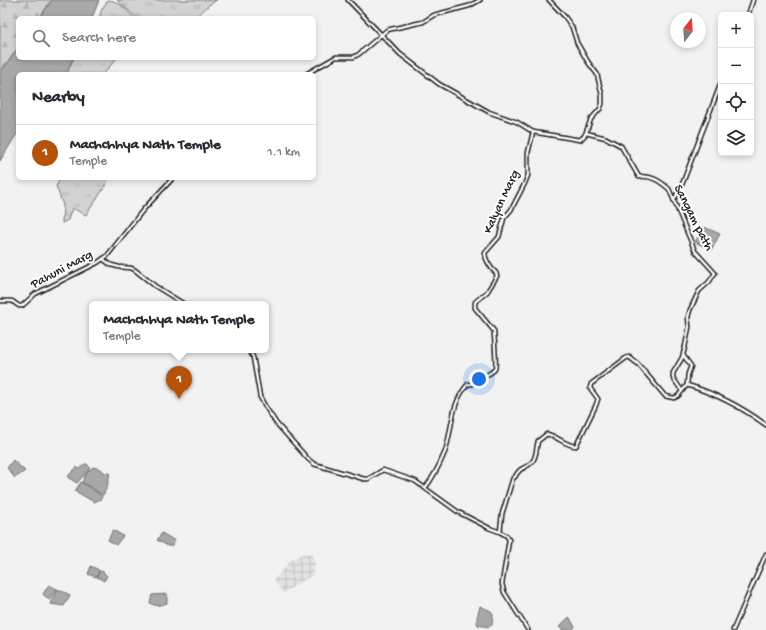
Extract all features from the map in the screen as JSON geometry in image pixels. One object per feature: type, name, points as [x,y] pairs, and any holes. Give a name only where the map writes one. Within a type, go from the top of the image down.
[{"type":"street","points":[[348,0],[405,58],[439,84],[495,115],[517,122],[533,132],[578,140],[581,139],[586,133],[591,119],[600,109],[602,104],[602,95],[597,74],[577,43],[572,27],[549,0]]},
{"type":"street","points":[[310,72],[336,57],[354,57],[387,30],[423,22],[434,15],[469,6],[480,0]]},
{"type":"street","points":[[749,12],[753,0]]},
{"type":"street","points":[[674,201],[721,84]]},
{"type":"street","name":"Kalyan Marg","points":[[426,488],[433,478],[445,452],[455,403],[467,385],[476,383],[493,371],[496,366],[494,331],[475,308],[475,302],[487,292],[497,276],[484,256],[484,252],[499,237],[504,218],[511,210],[525,183],[528,175],[528,153],[533,132]]},
{"type":"street","name":"Sangam path","points":[[586,133],[606,138],[621,146],[638,177],[647,176],[661,182],[669,189],[695,251],[715,273],[709,282],[699,291],[688,317],[688,333],[682,355],[673,373],[673,378],[682,391]]},
{"type":"street","name":"Pahuni Marg","points":[[0,302],[12,301],[19,306],[22,306],[35,294],[103,259],[115,247],[143,210],[172,180]]},
{"type":"street","points":[[103,259],[119,268],[131,268],[135,270],[155,286],[179,301]]},
{"type":"street","points":[[250,353],[260,397],[265,406],[276,423],[314,464],[364,479],[368,479],[383,470],[415,481],[458,512],[507,536],[509,540],[502,584],[504,592],[528,630]]},
{"type":"street","points":[[500,532],[502,514],[513,478],[518,470],[532,463],[535,457],[538,441],[547,434],[555,436],[570,445],[576,446],[598,399],[590,388],[591,384],[629,357],[638,364],[665,396],[674,398],[687,385],[688,374],[691,366],[682,355]]},
{"type":"street","points":[[687,385],[705,390],[738,407],[766,425]]},
{"type":"street","points":[[733,630],[766,554]]},
{"type":"shaded area","points":[[52,0],[99,0],[93,16],[40,16]]},
{"type":"shaded area","points":[[16,51],[16,60],[72,60],[68,72],[16,72],[16,135],[0,161],[0,73]]},
{"type":"shaded area","points":[[704,227],[720,234],[711,250],[695,242]]},
{"type":"shaded area","points":[[13,460],[25,471],[15,478],[7,468]]},
{"type":"shaded area","points":[[87,464],[90,468],[77,483],[67,477],[77,467],[79,469]]},
{"type":"shaded area","points":[[93,467],[101,469],[105,473],[110,473],[107,487],[103,495],[82,482],[86,474]]},
{"type":"shaded area","points":[[81,482],[102,496],[101,499],[94,502],[75,491]]},
{"type":"shaded area","points":[[113,530],[123,536],[116,545],[108,540]]},
{"type":"shaded area","points":[[162,533],[175,541],[172,546],[168,546],[157,540]]},
{"type":"shaded area","points":[[304,553],[312,555],[315,563],[313,575],[283,593],[274,580],[291,560]]},
{"type":"shaded area","points":[[91,566],[99,570],[96,577],[88,574]]},
{"type":"shaded area","points":[[102,571],[107,576],[104,581],[97,577],[99,572]]},
{"type":"shaded area","points":[[49,585],[57,589],[49,600],[43,594]]},
{"type":"shaded area","points":[[58,589],[70,595],[64,606],[51,604],[51,601]]},
{"type":"shaded area","points":[[167,594],[167,603],[156,605],[150,603],[152,595]]},
{"type":"shaded area","points":[[480,606],[491,611],[493,614],[492,625],[489,627],[478,625],[477,623]]},
{"type":"shaded area","points":[[569,617],[575,627],[572,630],[563,630],[559,627]]},
{"type":"green space","points":[[0,0],[52,0],[40,16],[16,16],[16,51],[0,73]]},
{"type":"green space","points":[[108,0],[112,0],[119,4],[132,16],[100,16]]},
{"type":"green space","points":[[117,0],[217,0],[210,4],[197,16],[135,16]]},
{"type":"green space","points":[[73,60],[115,60],[105,72],[67,72]]},
{"type":"green space","points":[[60,180],[108,180],[86,215],[72,208],[68,220],[62,223],[63,205],[56,186]]},
{"type":"place","name":"Machchhya Nath Temple","points":[[179,399]]}]
